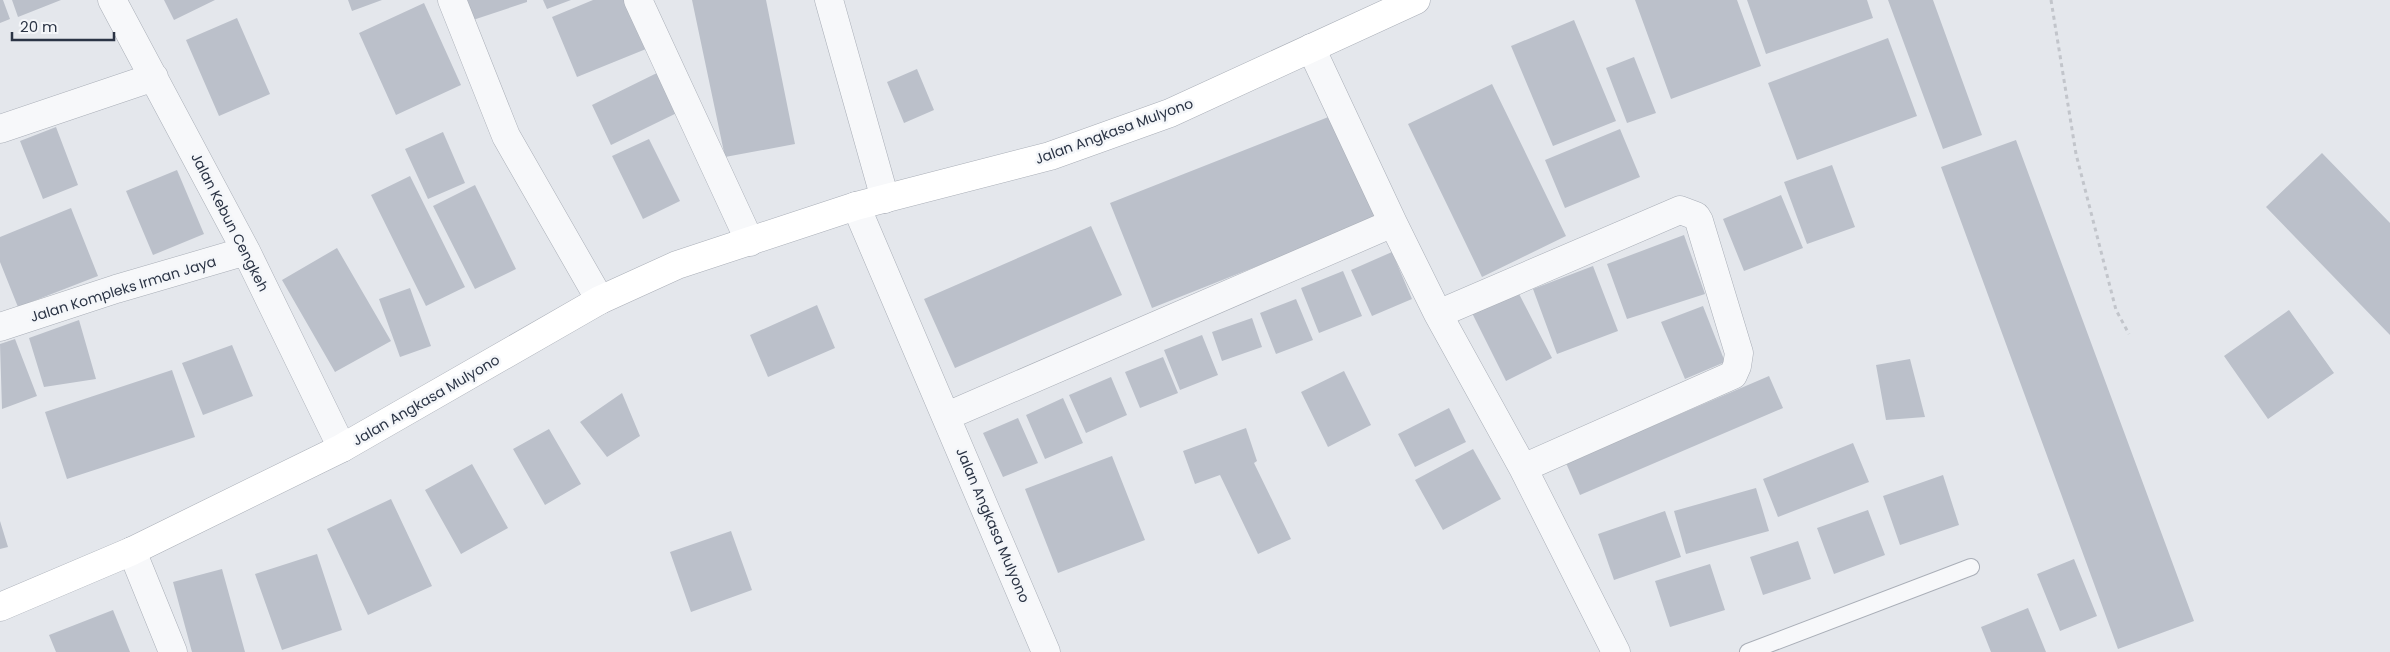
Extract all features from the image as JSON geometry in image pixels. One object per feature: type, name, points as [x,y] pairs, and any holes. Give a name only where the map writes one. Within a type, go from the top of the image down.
[{"type":"main road","name":"Jalan Angkasa Mulyono","points":[[0,607],[132,551],[342,448],[600,300],[677,265],[856,206],[1060,153],[1170,113],[1408,2]]},
{"type":"street","name":"Jalan Kebun Cengkeh","points":[[112,0],[246,251],[342,448]]},
{"type":"street","points":[[452,0],[506,136],[600,300]]},
{"type":"street","points":[[638,0],[750,242]]},
{"type":"street","points":[[829,0],[885,198]]},
{"type":"street","points":[[1311,48],[1393,224],[1438,314],[1523,468],[1616,652]]},
{"type":"street","points":[[0,129],[154,77]]},
{"type":"street","name":"Jalan Angkasa Mulyono","points":[[856,206],[1046,652]]},
{"type":"street","points":[[1438,314],[1680,210],[1696,216],[1739,354],[1733,375],[1523,468]]},
{"type":"street","points":[[947,416],[1393,224]]},
{"type":"street","name":"Jalan Kompleks Irman Jaya","points":[[0,327],[116,289],[246,251]]},
{"type":"street","points":[[132,551],[173,652]]},
{"type":"lane","points":[[1748,652],[1971,566]]},
{"type":"path","points":[[2052,0],[2076,154],[2116,310],[2129,334]]},
{"type":"building","points":[[0,0],[3,0],[10,19],[0,23]]},
{"type":"building","points":[[12,0],[61,0],[18,17]]},
{"type":"building","points":[[164,0],[215,0],[174,20]]},
{"type":"building","points":[[348,0],[382,0],[352,11]]},
{"type":"building","points":[[465,0],[527,0],[527,2],[473,20]]},
{"type":"building","points":[[543,0],[571,0],[547,9]]},
{"type":"building","points":[[593,0],[625,0],[646,49],[577,77],[552,17]]},
{"type":"building","points":[[692,0],[766,0],[795,144],[725,157]]},
{"type":"building","points":[[1635,0],[1737,0],[1761,66],[1671,99]]},
{"type":"building","points":[[1747,0],[1867,0],[1873,18],[1766,54]]},
{"type":"building","points":[[1888,0],[1933,0],[1982,135],[1943,149]]},
{"type":"building","points":[[424,3],[461,85],[396,115],[359,33]]},
{"type":"building","points":[[237,18],[270,94],[219,116],[186,40]]},
{"type":"building","points":[[1574,20],[1616,121],[1553,146],[1511,46]]},
{"type":"building","points":[[1888,38],[1917,116],[1797,160],[1768,83]]},
{"type":"building","points":[[1634,57],[1656,113],[1627,123],[1606,68]]},
{"type":"building","points":[[917,69],[934,110],[904,123],[887,82]]},
{"type":"building","points":[[663,70],[683,110],[611,145],[592,105]]},
{"type":"building","points":[[1492,84],[1566,236],[1482,277],[1408,124]]},
{"type":"building","points":[[1336,114],[1378,218],[1152,308],[1110,203]]},
{"type":"building","points":[[56,127],[78,185],[43,199],[20,141]]},
{"type":"building","points":[[1620,129],[1640,177],[1565,208],[1545,160]]},
{"type":"building","points":[[443,132],[465,183],[428,199],[405,149]]},
{"type":"building","points":[[649,139],[680,201],[643,219],[612,156]]},
{"type":"building","points":[[2016,140],[2194,621],[2118,649],[1941,167]]},
{"type":"building","points":[[2322,153],[2390,223],[2390,335],[2266,207]]},
{"type":"building","points":[[1832,165],[1855,227],[1807,244],[1784,182]]},
{"type":"building","points":[[177,170],[204,234],[153,255],[126,191]]},
{"type":"building","points":[[410,176],[465,287],[426,306],[371,195]]},
{"type":"building","points":[[475,185],[516,269],[475,289],[433,206]]},
{"type":"building","points":[[1781,195],[1803,248],[1744,271],[1723,219]]},
{"type":"building","points":[[71,208],[98,276],[18,307],[0,262],[0,237]]},
{"type":"building","points":[[1091,226],[1122,295],[955,368],[924,299]]},
{"type":"building","points":[[1684,235],[1705,294],[1627,319],[1607,264]]},
{"type":"building","points":[[337,248],[391,341],[335,372],[282,280]]},
{"type":"building","points":[[1392,252],[1412,299],[1372,316],[1351,270]]},
{"type":"building","points":[[1593,266],[1618,331],[1557,354],[1533,289]]},
{"type":"building","points":[[1343,271],[1362,316],[1319,333],[1301,288]]},
{"type":"building","points":[[410,288],[431,346],[400,357],[379,299]]},
{"type":"building","points":[[1516,288],[1552,358],[1506,381],[1471,311]]},
{"type":"building","points":[[1296,299],[1313,340],[1276,354],[1260,313]]},
{"type":"building","points":[[817,305],[835,348],[768,377],[750,335]]},
{"type":"building","points":[[1703,306],[1725,362],[1685,379],[1661,322]]},
{"type":"building","points":[[2289,310],[2334,373],[2268,419],[2224,356]]},
{"type":"building","points":[[1252,318],[1262,347],[1222,361],[1212,332]]},
{"type":"building","points":[[79,320],[96,379],[44,387],[29,338]]},
{"type":"building","points":[[1202,335],[1218,375],[1180,390],[1164,350]]},
{"type":"building","points":[[15,339],[37,396],[2,409],[0,344]]},
{"type":"building","points":[[232,345],[253,396],[203,415],[182,363]]},
{"type":"building","points":[[1163,357],[1178,393],[1140,408],[1125,372]]},
{"type":"building","points":[[1910,359],[1925,417],[1886,420],[1876,365]]},
{"type":"building","points":[[172,370],[195,437],[67,479],[45,412]]},
{"type":"building","points":[[1344,371],[1371,425],[1328,447],[1301,392]]},
{"type":"building","points":[[1769,376],[1783,408],[1580,495],[1566,463]]},
{"type":"building","points":[[1111,377],[1127,415],[1086,433],[1069,395]]},
{"type":"building","points":[[622,393],[640,436],[607,457],[580,422]]},
{"type":"building","points":[[1063,398],[1083,443],[1045,459],[1026,415]]},
{"type":"building","points":[[1449,408],[1466,442],[1415,467],[1398,434]]},
{"type":"building","points":[[1018,418],[1038,463],[1003,477],[983,433]]},
{"type":"building","points":[[1246,428],[1257,461],[1254,463],[1291,539],[1258,554],[1220,475],[1195,484],[1183,451]]},
{"type":"building","points":[[549,429],[581,484],[545,505],[513,449]]},
{"type":"building","points":[[1853,443],[1869,482],[1778,517],[1763,479]]},
{"type":"building","points":[[1473,449],[1501,499],[1443,530],[1415,480]]},
{"type":"building","points":[[1112,456],[1145,540],[1058,573],[1025,489]]},
{"type":"building","points":[[472,464],[508,528],[461,554],[425,490]]},
{"type":"building","points":[[1943,475],[1959,525],[1900,545],[1883,496]]},
{"type":"building","points":[[1756,488],[1769,531],[1686,554],[1674,511]]},
{"type":"building","points":[[391,499],[432,586],[368,615],[327,529]]},
{"type":"building","points":[[1868,510],[1885,555],[1834,574],[1817,528]]},
{"type":"building","points":[[1665,511],[1681,557],[1614,580],[1598,534]]},
{"type":"building","points":[[0,521],[8,547],[0,549]]},
{"type":"building","points":[[731,531],[752,590],[691,612],[670,552]]},
{"type":"building","points":[[1798,541],[1811,579],[1763,595],[1750,557]]},
{"type":"building","points":[[317,554],[342,630],[282,650],[255,574]]},
{"type":"building","points":[[2074,559],[2097,616],[2060,631],[2037,574]]},
{"type":"building","points":[[1710,564],[1725,610],[1670,627],[1655,581]]},
{"type":"building","points":[[222,569],[245,652],[192,652],[173,582]]},
{"type":"building","points":[[2028,608],[2046,652],[1991,652],[1981,627]]},
{"type":"building","points":[[113,610],[130,652],[56,652],[49,635]]}]
